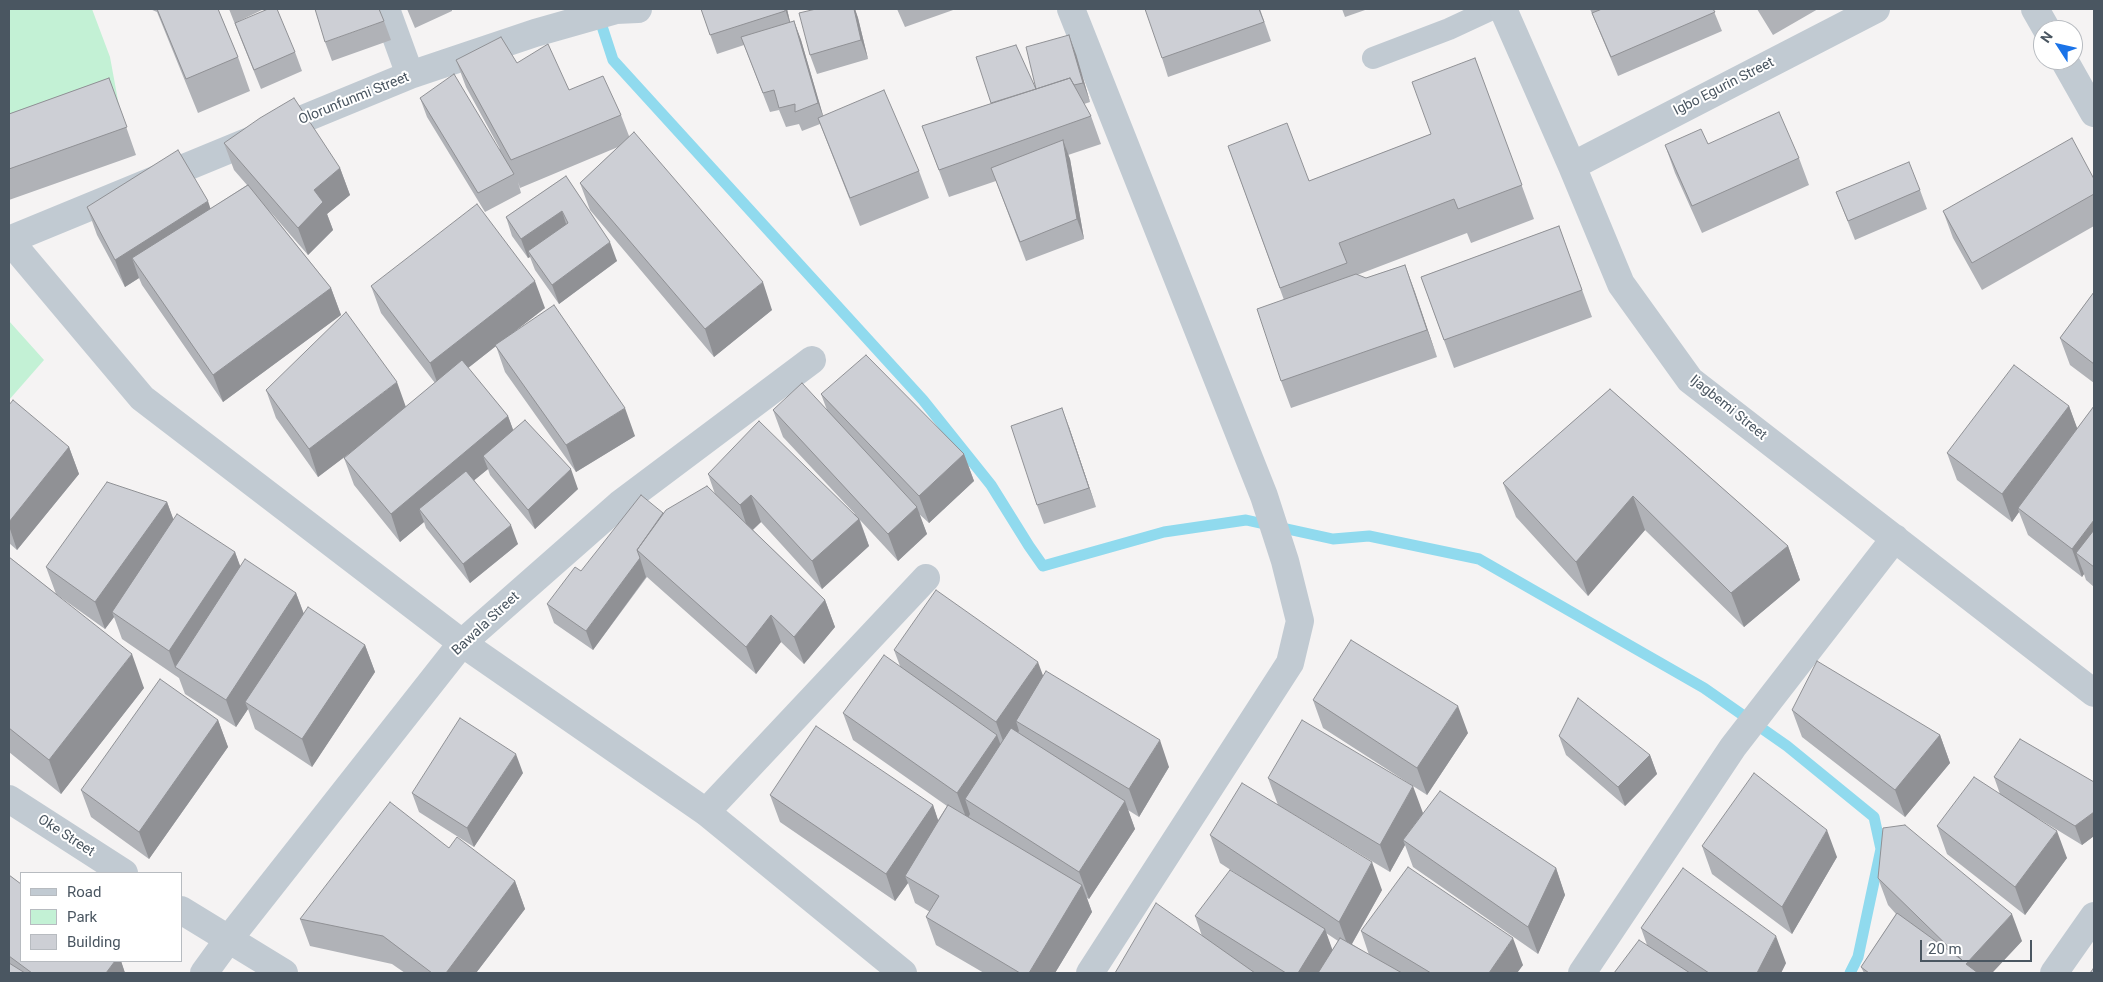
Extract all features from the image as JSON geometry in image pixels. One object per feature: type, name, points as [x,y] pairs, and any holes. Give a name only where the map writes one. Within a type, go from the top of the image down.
[{"type":"street","points":[[386,9],[410,75]]},
{"type":"street","name":"Olorunfunmi Street","points":[[9,240],[410,75],[535,33],[616,10],[638,9]]},
{"type":"street","points":[[1072,9],[1264,496],[1285,561],[1300,621],[1290,663],[1090,973]]},
{"type":"street","name":"Ijagbemi Street","points":[[1503,9],[1572,166],[1620,284],[1690,380],[2094,693]]},
{"type":"street","name":"Igbo Egurin Street","points":[[1572,166],[1876,9]]},
{"type":"street","points":[[2035,9],[2041,20]]},
{"type":"street","points":[[2070,70],[2094,113]]},
{"type":"street","points":[[9,240],[142,398],[462,643],[706,812],[903,973]]},
{"type":"street","name":"Bawala Street","points":[[204,973],[462,643],[620,504],[812,360]]},
{"type":"street","points":[[1582,973],[1733,747],[1895,538]]},
{"type":"street","points":[[706,812],[926,578]]},
{"type":"street","name":"Oke Street","points":[[9,799],[122,872]]},
{"type":"street","points":[[182,911],[284,973]]},
{"type":"street","points":[[2054,973],[2094,916]]},
{"type":"lane","points":[[1373,58],[1449,29],[1492,9]]},
{"type":"green space","points":[[9,9],[92,9],[110,57],[119,106],[92,90],[9,122]]},
{"type":"green space","points":[[9,321],[44,360],[9,400]]},
{"type":"building","points":[[157,9],[218,9],[238,57],[186,79]]},
{"type":"building","points":[[268,9],[277,9],[295,52],[254,70],[235,23]]},
{"type":"building","points":[[315,9],[379,9],[384,21],[325,42]]},
{"type":"building","points":[[701,9],[785,9],[785,11],[710,35]]},
{"type":"building","points":[[816,9],[854,9],[861,40],[810,55],[799,13]]},
{"type":"building","points":[[1145,9],[1259,9],[1264,22],[1162,58]]},
{"type":"building","points":[[1602,9],[1713,9],[1715,12],[1611,57],[1592,13]]},
{"type":"building","points":[[794,21],[818,103],[795,112],[795,104],[779,108],[774,90],[763,93],[741,37]]},
{"type":"building","points":[[1069,35],[1083,83],[1074,85],[1070,78],[1036,89],[1026,47]]},
{"type":"building","points":[[501,37],[517,63],[548,44],[569,90],[603,76],[621,115],[511,160],[456,60]]},
{"type":"building","points":[[1016,45],[1036,89],[991,103],[976,57]]},
{"type":"building","points":[[1475,58],[1522,185],[1458,209],[1454,199],[1339,243],[1347,263],[1280,288],[1228,146],[1287,123],[1309,181],[1431,134],[1412,82]]},
{"type":"building","points":[[454,74],[514,174],[478,193],[420,98]]},
{"type":"building","points":[[109,78],[127,127],[9,169],[9,114]]},
{"type":"building","points":[[1070,78],[1091,116],[939,170],[922,126]]},
{"type":"building","points":[[884,90],[919,171],[850,198],[818,118]]},
{"type":"building","points":[[294,98],[340,168],[314,190],[323,202],[298,228],[224,143],[260,118]]},
{"type":"building","points":[[1779,112],[1799,158],[1692,206],[1665,145],[1701,129],[1708,144]]},
{"type":"building","points":[[634,132],[763,282],[705,329],[580,183]]},
{"type":"building","points":[[2072,138],[2094,179],[2094,194],[1972,263],[1943,211]]},
{"type":"building","points":[[1063,140],[1077,219],[1020,242],[991,168]]},
{"type":"building","points":[[178,150],[208,201],[115,260],[87,207]]},
{"type":"building","points":[[1909,162],[1920,190],[1848,221],[1836,192]]},
{"type":"building","points":[[566,176],[610,242],[552,285],[528,251],[568,223],[562,211],[521,239],[506,217]]},
{"type":"building","points":[[248,185],[331,288],[213,375],[132,258]]},
{"type":"building","points":[[477,204],[535,281],[430,363],[371,286]]},
{"type":"building","points":[[1559,226],[1582,290],[1444,340],[1421,277]]},
{"type":"building","points":[[1405,265],[1427,330],[1281,381],[1257,309],[1356,274],[1366,278]]},
{"type":"building","points":[[2094,292],[2094,364],[2060,338]]},
{"type":"building","points":[[554,305],[625,408],[566,445],[495,345]]},
{"type":"building","points":[[346,312],[397,382],[309,449],[266,390]]},
{"type":"building","points":[[866,355],[964,454],[919,496],[821,394]]},
{"type":"building","points":[[462,360],[508,416],[391,514],[344,458]]},
{"type":"building","points":[[2014,365],[2069,406],[2002,494],[1947,453]]},
{"type":"building","points":[[802,383],[917,507],[888,534],[773,410]]},
{"type":"building","points":[[1610,389],[1788,546],[1731,593],[1633,496],[1576,562],[1503,483]]},
{"type":"building","points":[[13,400],[69,447],[9,522],[9,405]]},
{"type":"building","points":[[2094,406],[2094,520],[2072,549],[2018,508]]},
{"type":"building","points":[[1062,408],[1089,488],[1037,505],[1011,426]]},
{"type":"building","points":[[525,420],[571,469],[528,510],[483,456]]},
{"type":"building","points":[[759,421],[859,519],[812,561],[751,495],[740,505],[708,474]]},
{"type":"building","points":[[466,471],[511,525],[463,564],[419,509]]},
{"type":"building","points":[[107,482],[167,502],[95,602],[46,567]]},
{"type":"building","points":[[707,486],[825,600],[794,637],[771,615],[746,647],[637,550],[666,510]]},
{"type":"building","points":[[641,495],[663,513],[637,550],[640,558],[586,631],[547,604],[575,567],[581,571]]},
{"type":"building","points":[[177,514],[235,552],[169,651],[112,612]]},
{"type":"building","points":[[2094,530],[2094,567],[2076,553]]},
{"type":"building","points":[[9,557],[132,654],[49,760],[9,728]]},
{"type":"building","points":[[245,559],[296,593],[226,700],[175,667]]},
{"type":"building","points":[[936,590],[1038,662],[996,722],[894,650]]},
{"type":"building","points":[[308,607],[365,645],[302,739],[245,702]]},
{"type":"building","points":[[1351,640],[1458,706],[1417,768],[1313,700]]},
{"type":"building","points":[[884,655],[997,735],[957,793],[843,713]]},
{"type":"building","points":[[1817,661],[1940,735],[1895,790],[1792,710]]},
{"type":"building","points":[[1046,671],[1160,740],[1129,789],[1016,721]]},
{"type":"building","points":[[160,679],[218,720],[139,832],[81,790]]},
{"type":"building","points":[[1578,698],[1650,755],[1618,787],[1559,736]]},
{"type":"building","points":[[460,718],[516,754],[467,828],[412,793]]},
{"type":"building","points":[[1302,720],[1413,786],[1380,845],[1268,778]]},
{"type":"building","points":[[816,726],[933,805],[886,874],[770,795]]},
{"type":"building","points":[[1011,728],[1125,801],[1079,872],[965,799]]},
{"type":"building","points":[[2020,739],[2094,782],[2094,812],[2075,826],[1994,777]]},
{"type":"building","points":[[1754,773],[1827,830],[1782,907],[1702,846]]},
{"type":"building","points":[[1974,777],[2057,831],[2015,887],[1937,826]]},
{"type":"building","points":[[1242,783],[1372,862],[1339,922],[1210,835]]},
{"type":"building","points":[[1440,791],[1556,868],[1528,927],[1403,840]]},
{"type":"building","points":[[390,802],[449,848],[457,837],[515,881],[446,973],[432,973],[383,936],[300,919]]},
{"type":"building","points":[[948,805],[1082,885],[1029,973],[1020,973],[926,917],[939,896],[905,876]]},
{"type":"building","points":[[1905,825],[2012,914],[1966,964],[1978,973],[1869,973],[1861,967],[1897,913],[1962,960],[1878,878],[1883,828]]},
{"type":"building","points":[[1408,867],[1513,938],[1489,973],[1431,973],[1361,931]]},
{"type":"building","points":[[1683,868],[1776,936],[1757,973],[1709,973],[1641,928]]},
{"type":"building","points":[[1230,870],[1325,929],[1298,973],[1286,973],[1195,916]]},
{"type":"building","points":[[9,875],[20,883],[20,962],[114,962],[106,973],[32,973],[9,956]]},
{"type":"building","points":[[1156,903],[1255,973],[1115,973]]},
{"type":"building","points":[[1340,938],[1402,973],[1318,973]]},
{"type":"building","points":[[1639,940],[1690,973],[1614,973]]},
{"type":"building","points":[[9,963],[25,973],[9,973]]},
{"type":"waterway","points":[[598,14],[613,60],[923,400],[991,485],[1043,566],[1164,532],[1246,520],[1333,539],[1369,536],[1479,559],[1704,688],[1787,746],[1874,817],[1881,849],[1858,957],[1850,973]]}]
